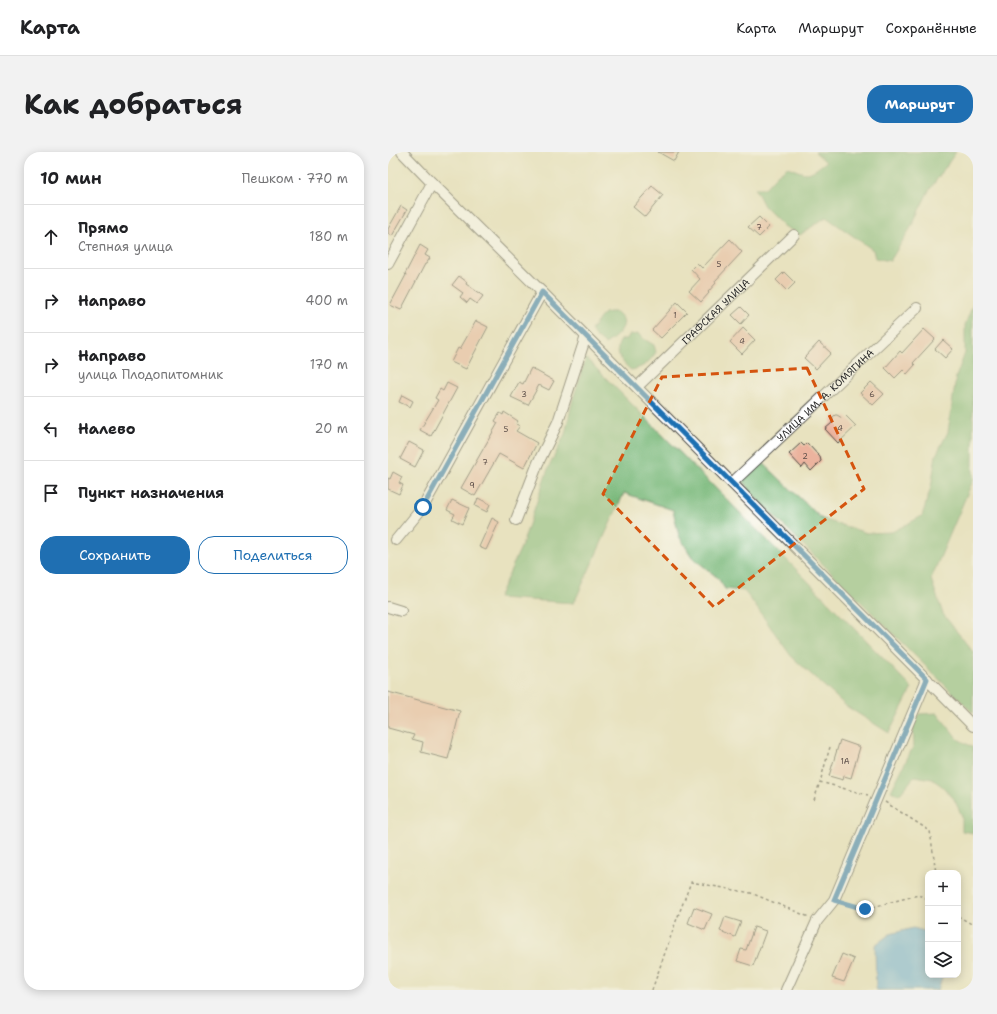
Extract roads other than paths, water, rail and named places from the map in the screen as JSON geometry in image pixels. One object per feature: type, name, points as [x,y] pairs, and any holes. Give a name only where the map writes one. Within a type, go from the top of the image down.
[{"type":"street","points":[[402,152],[973,726]]},
{"type":"street","points":[[388,264],[432,183]]},
{"type":"street","name":"ГРАФСКАЯ УЛИЦА","points":[[637,387],[794,235]]},
{"type":"street","points":[[396,540],[423,507],[542,292]]},
{"type":"street","name":"УЛИЦА ИМ. А. КОМЯГИНА","points":[[732,483],[917,308]]},
{"type":"street","points":[[516,520],[538,463],[558,422],[586,336]]},
{"type":"street","points":[[388,608],[401,611]]},
{"type":"street","points":[[786,990],[817,921],[834,900],[927,679]]},
{"type":"water","points":[[913,928],[925,931],[925,978],[942,978],[938,990],[876,990],[875,945],[890,934]]}]
